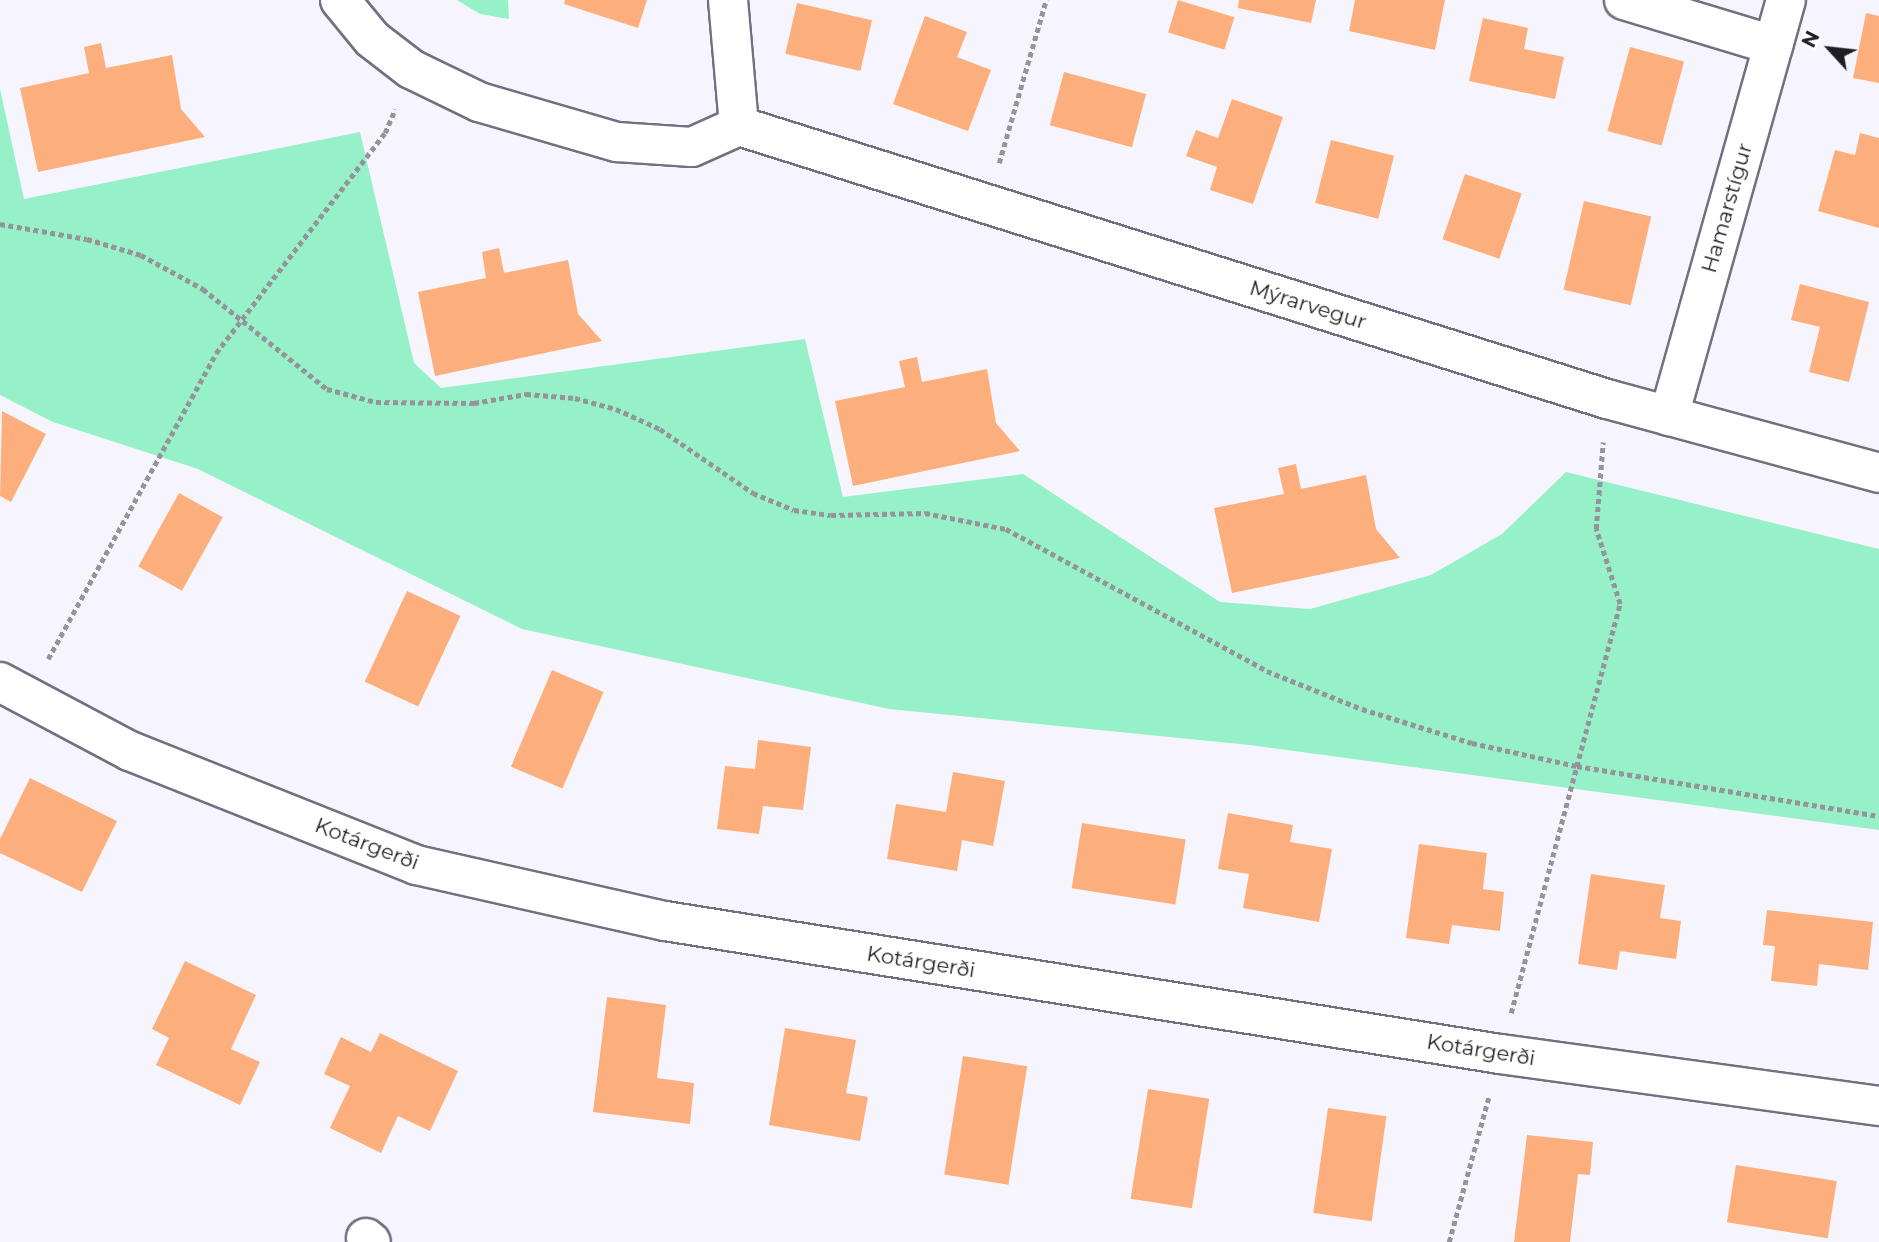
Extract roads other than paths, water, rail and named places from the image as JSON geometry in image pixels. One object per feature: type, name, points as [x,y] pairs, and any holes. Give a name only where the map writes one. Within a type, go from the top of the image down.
[{"type":"street","points":[[340,0],[372,39],[411,69],[479,102],[617,142],[692,147],[739,126],[728,0]]},
{"type":"street","points":[[1624,0],[1773,44]]},
{"type":"street","name":"Hamarstígur","points":[[1668,416],[1786,0]]},
{"type":"street","name":"Mýrarvegur","points":[[739,126],[1607,399],[1879,473]]},
{"type":"street","name":"Kotárgerði","points":[[13,688],[130,751],[416,864],[665,921],[1500,1054],[1879,1106]]}]
